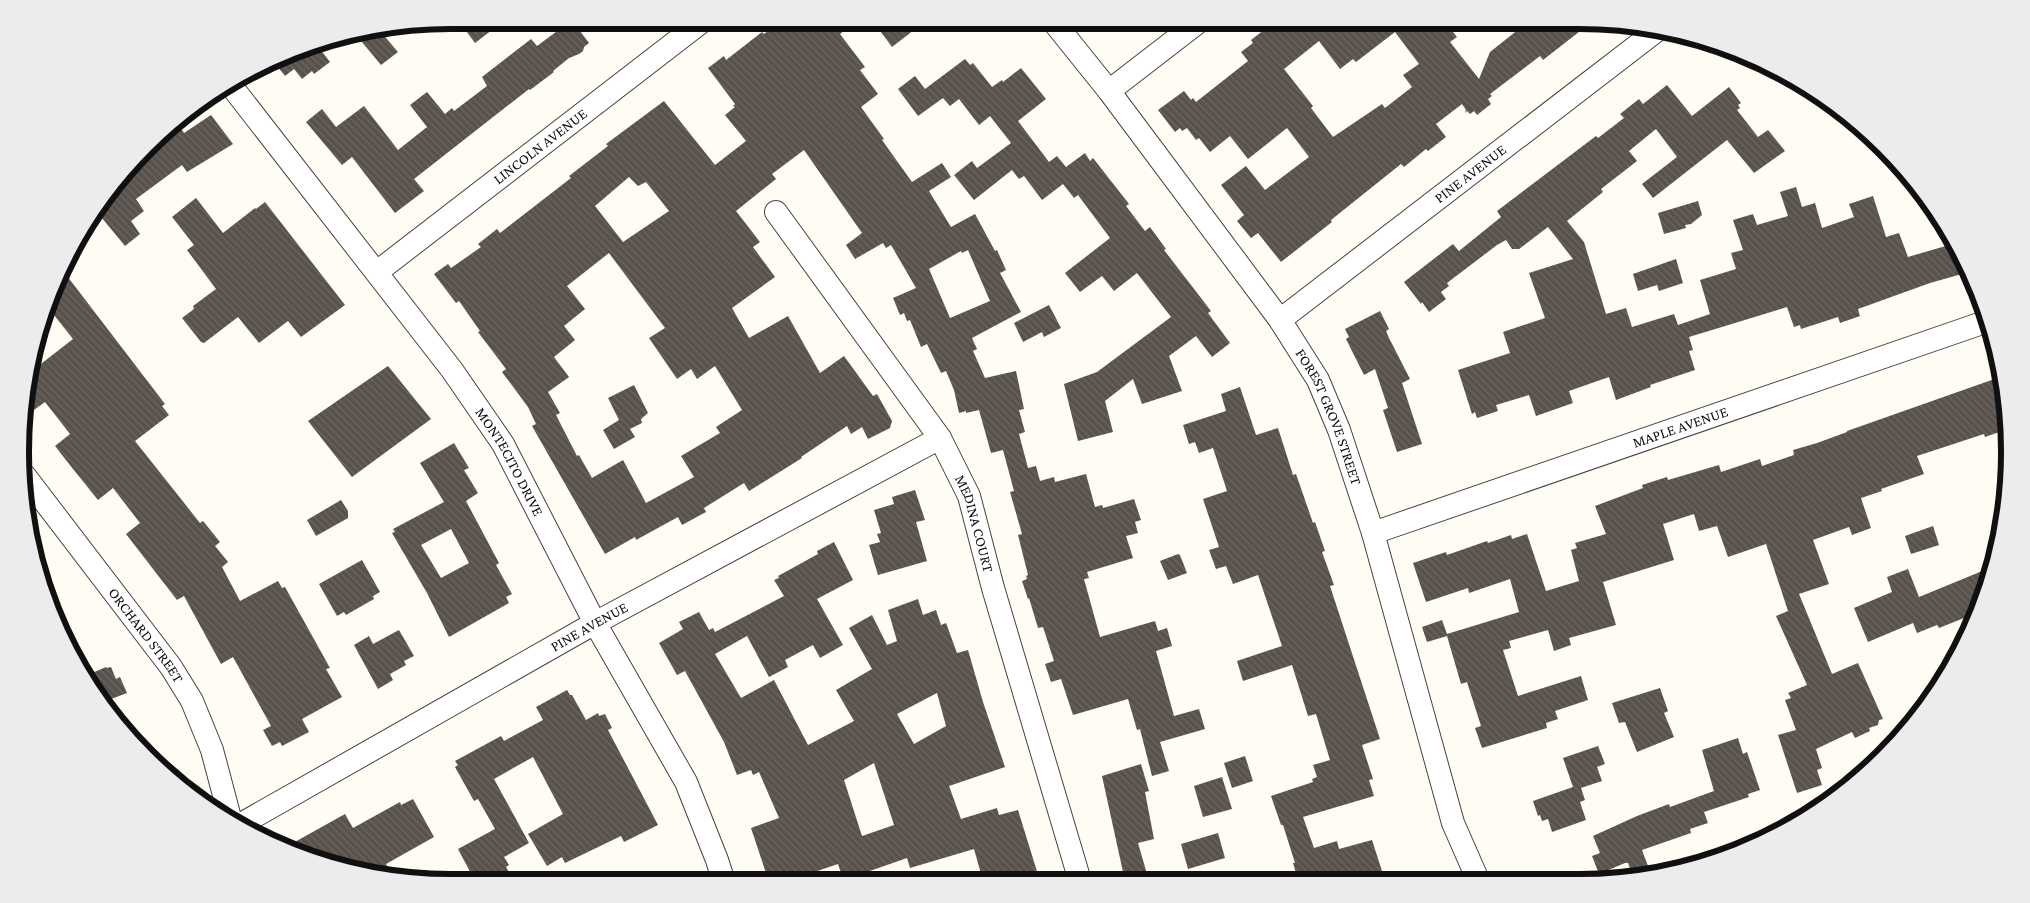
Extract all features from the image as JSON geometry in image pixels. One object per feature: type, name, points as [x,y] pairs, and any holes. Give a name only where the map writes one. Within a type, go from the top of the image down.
[{"type":"street","name":"LINCOLN AVENUE","points":[[377,272],[692,29]]},
{"type":"street","name":"FOREST GROVE STREET","points":[[1059,29],[1109,91],[1280,320],[1318,380],[1339,430],[1373,533],[1453,823],[1475,874]]},
{"type":"street","points":[[1109,91],[1189,29]]},
{"type":"street","name":"PINE AVENUE","points":[[1280,320],[1651,35]]},
{"type":"street","name":"MONTECITO DRIVE","points":[[234,89],[452,370],[503,444],[595,623],[686,782],[721,874]]},
{"type":"street","name":"MEDINA COURT","points":[[776,212],[940,438],[969,496],[993,588],[1078,874]]},
{"type":"street","name":"MAPLE AVENUE","points":[[1373,533],[1981,323]]},
{"type":"street","name":"PINE AVENUE","points":[[246,821],[595,623],[940,438]]},
{"type":"street","name":"ORCHARD STREET","points":[[30,483],[171,667],[192,701],[212,750],[228,810]]},
{"type":"building","points":[[465,29],[493,29],[475,43]]},
{"type":"building","points":[[560,29],[578,29],[589,43],[584,47],[583,51],[569,58],[554,72],[529,89],[414,179],[424,191],[395,213],[352,157],[342,165],[306,122],[322,109],[336,127],[364,106],[398,150],[427,127],[410,105],[427,92],[445,114],[452,108],[454,111],[487,86],[482,77],[531,39],[537,46]]},
{"type":"building","points":[[770,29],[846,29],[840,34],[865,67],[860,70],[878,94],[861,107],[884,139],[882,140],[912,182],[942,163],[951,177],[929,191],[951,227],[975,214],[995,251],[997,250],[1006,270],[1000,273],[1021,312],[972,338],[977,349],[973,351],[985,378],[1016,371],[1024,409],[1019,410],[1025,432],[1019,434],[1028,468],[1036,466],[1040,481],[1054,477],[1055,482],[1086,474],[1095,507],[1102,505],[1103,508],[1134,499],[1141,520],[1135,522],[1138,533],[1126,536],[1133,558],[1087,572],[1089,578],[1084,579],[1100,637],[1155,621],[1158,631],[1167,628],[1172,646],[1156,651],[1174,716],[1199,709],[1205,729],[1160,742],[1169,771],[1152,776],[1140,729],[1137,730],[1128,699],[1073,715],[1061,679],[1051,682],[1045,664],[1054,661],[1043,627],[1038,628],[1022,581],[1027,579],[1026,576],[1028,575],[1018,535],[1022,534],[1010,492],[1014,491],[1003,450],[991,453],[979,410],[959,413],[954,390],[946,371],[941,373],[927,344],[921,347],[910,320],[907,321],[904,313],[900,315],[893,298],[916,288],[891,245],[886,248],[883,243],[855,259],[846,245],[862,233],[804,150],[772,174],[776,179],[736,211],[760,242],[753,247],[775,277],[732,308],[749,338],[788,316],[820,373],[844,356],[873,396],[877,394],[892,421],[890,428],[868,439],[862,427],[851,434],[847,426],[802,458],[749,491],[744,483],[704,508],[706,512],[682,525],[678,517],[636,540],[635,537],[605,554],[532,426],[536,424],[528,407],[502,372],[506,369],[478,332],[480,331],[459,301],[456,303],[434,274],[448,264],[451,268],[481,247],[478,244],[497,229],[500,233],[571,178],[569,176],[608,146],[606,144],[664,101],[715,165],[746,141],[725,115],[735,107],[733,106],[735,104],[708,68],[724,56],[726,60],[762,32],[764,34]],"holes":[[[629,177],[638,186],[646,182],[669,211],[623,242],[595,206]],[[968,250],[990,301],[950,318],[929,269],[961,251],[962,253]],[[609,253],[665,328],[649,338],[677,379],[691,369],[697,379],[715,366],[742,410],[716,427],[720,433],[681,456],[694,477],[646,503],[623,460],[592,478],[579,455],[577,456],[556,415],[560,413],[548,392],[569,377],[554,357],[575,340],[564,326],[585,309],[567,286]]]},
{"type":"building","points":[[879,29],[915,29],[892,47]]},
{"type":"building","points":[[1265,29],[1421,29],[1422,31],[1425,29],[1450,29],[1457,37],[1450,42],[1479,79],[1490,52],[1519,29],[1583,29],[1543,60],[1540,56],[1490,94],[1492,96],[1488,99],[1491,104],[1477,115],[1474,111],[1470,114],[1467,111],[1465,113],[1466,110],[1462,104],[1436,124],[1446,137],[1428,151],[1426,149],[1404,167],[1401,164],[1281,262],[1258,233],[1251,238],[1237,221],[1244,215],[1221,185],[1246,166],[1265,190],[1309,157],[1287,128],[1248,159],[1230,136],[1210,152],[1199,138],[1196,140],[1187,128],[1182,131],[1180,128],[1175,132],[1158,110],[1184,91],[1191,100],[1193,98],[1196,102],[1248,61],[1241,52],[1253,43],[1251,40]],"holes":[[[1395,32],[1419,64],[1403,75],[1412,87],[1385,108],[1382,104],[1333,137],[1311,108],[1313,106],[1284,69],[1319,41],[1340,69],[1353,59],[1356,62]]]},
{"type":"building","points":[[383,34],[398,52],[381,65],[360,39]]},
{"type":"building","points":[[320,50],[330,62],[314,74],[312,71],[302,79],[294,69],[285,76],[277,67],[316,51]]},
{"type":"building","points":[[965,59],[970,65],[973,63],[992,87],[1002,80],[1003,82],[1021,68],[1046,99],[1018,121],[1049,162],[1057,156],[1066,167],[1085,153],[1090,161],[1093,158],[1129,204],[1126,206],[1145,231],[1150,227],[1166,249],[1164,250],[1211,311],[1208,313],[1230,343],[1212,357],[1196,336],[1169,356],[1182,391],[1142,404],[1133,379],[1105,401],[1113,432],[1078,441],[1064,384],[1097,372],[1171,317],[1137,273],[1114,291],[1102,276],[1080,292],[1065,273],[1110,238],[1078,195],[1074,198],[1063,184],[1042,200],[1024,176],[1019,179],[1012,170],[974,200],[954,175],[972,161],[977,168],[1011,143],[990,116],[979,125],[959,99],[950,106],[943,98],[918,116],[898,89],[915,76],[925,89]]},
{"type":"building","points":[[1667,85],[1692,116],[1729,87],[1741,103],[1738,105],[1740,108],[1737,110],[1758,137],[1768,130],[1785,151],[1754,173],[1727,140],[1653,198],[1642,184],[1677,157],[1656,129],[1629,151],[1637,161],[1601,189],[1603,192],[1567,221],[1584,242],[1606,314],[1626,308],[1632,327],[1674,314],[1678,325],[1710,314],[1700,280],[1736,269],[1731,253],[1743,250],[1733,220],[1753,214],[1757,225],[1788,216],[1780,192],[1796,187],[1802,207],[1815,203],[1822,228],[1854,217],[1849,204],[1873,196],[1886,237],[1899,233],[1908,257],[1948,245],[1962,274],[1930,283],[1858,309],[1860,316],[1840,323],[1838,317],[1801,329],[1800,325],[1794,327],[1787,307],[1689,337],[1693,350],[1689,351],[1695,370],[1650,385],[1651,387],[1616,400],[1609,377],[1569,391],[1573,403],[1536,416],[1529,395],[1496,405],[1498,411],[1477,418],[1475,412],[1472,414],[1458,370],[1510,353],[1503,332],[1545,318],[1529,273],[1573,259],[1548,227],[1519,249],[1512,249],[1506,240],[1497,245],[1447,283],[1449,286],[1441,292],[1446,299],[1429,312],[1404,282],[1453,244],[1459,251],[1501,217],[1497,211],[1596,136],[1598,138],[1624,118],[1620,114],[1639,99],[1643,104]]},
{"type":"building","points":[[211,115],[233,144],[187,172],[182,165],[136,199],[144,211],[131,221],[140,234],[125,246],[101,216],[116,194],[153,153],[180,128],[184,133]]},
{"type":"building","points":[[196,198],[223,233],[265,202],[345,305],[301,337],[288,321],[259,343],[238,317],[204,343],[201,342],[182,318],[194,309],[193,306],[216,289],[187,250],[194,245],[172,217]]},
{"type":"building","points":[[1698,201],[1702,215],[1691,224],[1685,225],[1686,228],[1664,234],[1658,213]]},
{"type":"building","points":[[1676,259],[1683,283],[1659,291],[1657,285],[1638,291],[1633,274]]},
{"type":"building","points":[[67,276],[165,404],[162,406],[169,415],[135,441],[200,523],[203,521],[220,542],[215,546],[228,562],[222,567],[240,601],[278,581],[282,588],[285,587],[330,668],[326,669],[342,697],[302,719],[309,732],[282,746],[280,742],[272,746],[263,730],[271,726],[233,657],[221,664],[184,596],[177,600],[126,534],[140,523],[113,488],[98,500],[73,469],[55,446],[70,434],[45,402],[31,412],[38,367],[73,339],[52,313]]},
{"type":"building","points":[[1049,305],[1061,328],[1044,337],[1042,332],[1023,342],[1014,323]]},
{"type":"building","points":[[1380,311],[1389,329],[1386,331],[1389,338],[1410,379],[1402,383],[1422,444],[1397,452],[1383,410],[1388,408],[1375,369],[1364,375],[1346,339],[1349,337],[1345,329]]},
{"type":"building","points":[[388,366],[431,419],[352,477],[308,421]]},
{"type":"building","points":[[1995,379],[2000,432],[1985,437],[1984,434],[1917,456],[1924,474],[1861,498],[1871,528],[1852,535],[1849,527],[1813,540],[1829,584],[1799,594],[1832,674],[1858,663],[1883,719],[1879,720],[1878,725],[1869,728],[1870,731],[1855,738],[1852,732],[1816,749],[1822,768],[1817,770],[1822,785],[1797,793],[1778,735],[1796,730],[1785,700],[1791,698],[1788,693],[1807,685],[1776,616],[1788,611],[1766,544],[1728,557],[1717,526],[1699,531],[1694,514],[1663,524],[1674,560],[1603,582],[1616,625],[1569,638],[1571,645],[1554,651],[1548,630],[1509,641],[1511,648],[1503,650],[1518,696],[1581,676],[1588,700],[1555,711],[1558,719],[1546,723],[1547,728],[1482,748],[1475,728],[1481,726],[1467,682],[1461,684],[1447,636],[1427,642],[1422,627],[1442,620],[1447,634],[1519,612],[1510,579],[1469,593],[1468,588],[1426,602],[1413,563],[1446,552],[1447,555],[1487,541],[1488,543],[1511,535],[1512,539],[1527,534],[1546,591],[1579,581],[1571,550],[1577,548],[1575,543],[1606,534],[1595,506],[1643,488],[1642,485],[1667,477],[1668,480],[1719,465],[1721,472],[1760,459],[1762,466],[1794,455],[1793,450]]},
{"type":"building","points":[[634,385],[648,413],[641,419],[642,423],[630,429],[635,437],[614,449],[603,430],[619,420],[608,398]]},
{"type":"building","points":[[1240,387],[1256,435],[1278,428],[1293,475],[1296,474],[1325,551],[1322,552],[1334,585],[1330,586],[1380,739],[1362,745],[1373,779],[1369,780],[1374,796],[1303,817],[1314,848],[1337,841],[1339,849],[1372,840],[1382,871],[1372,874],[1296,874],[1293,863],[1295,863],[1283,825],[1281,825],[1271,796],[1313,782],[1312,779],[1317,777],[1313,765],[1330,760],[1316,714],[1308,716],[1292,665],[1243,681],[1237,661],[1282,646],[1258,575],[1233,584],[1226,566],[1216,569],[1209,550],[1219,547],[1203,499],[1227,491],[1213,448],[1199,453],[1195,442],[1189,444],[1183,425],[1226,411],[1221,394]]},
{"type":"building","points":[[454,443],[469,468],[464,470],[478,493],[466,501],[499,563],[496,565],[512,594],[506,597],[509,603],[449,637],[427,593],[392,533],[395,532],[393,529],[444,502],[420,463]],"holes":[[[451,529],[469,563],[441,578],[421,545]]]},
{"type":"building","points":[[915,490],[925,520],[916,522],[927,561],[878,575],[869,545],[880,542],[877,534],[881,533],[874,510],[894,504],[892,497]]},
{"type":"building","points":[[341,500],[348,511],[348,518],[316,536],[307,520]]},
{"type":"building","points":[[1933,526],[1939,545],[1911,554],[1905,536]]},
{"type":"building","points":[[834,542],[853,580],[817,599],[843,645],[820,658],[813,645],[785,660],[788,667],[769,677],[747,636],[715,654],[741,698],[774,680],[808,745],[854,721],[836,690],[872,669],[849,628],[872,615],[887,645],[897,641],[888,610],[918,599],[923,615],[936,610],[941,625],[946,623],[957,653],[968,650],[1005,767],[949,786],[961,819],[997,808],[999,815],[1018,810],[1038,874],[981,874],[974,849],[910,868],[907,858],[867,872],[868,874],[841,874],[838,864],[809,874],[766,874],[751,828],[779,818],[759,772],[753,775],[751,770],[737,775],[724,742],[685,671],[677,675],[659,643],[683,629],[679,622],[699,612],[709,630],[713,628],[715,632],[784,596],[774,580],[818,554],[817,551]],"holes":[[[937,693],[946,726],[914,744],[897,714]],[[874,763],[894,825],[862,836],[844,780]]]},
{"type":"building","points":[[1178,554],[1187,573],[1168,580],[1160,561]]},
{"type":"building","points":[[362,560],[380,592],[373,596],[374,599],[346,615],[344,612],[337,616],[319,584]]},
{"type":"building","points":[[1908,569],[1919,597],[1984,570],[1967,617],[1939,628],[1937,625],[1917,633],[1913,623],[1868,642],[1854,608],[1892,592],[1887,577]]},
{"type":"building","points":[[399,630],[414,656],[404,661],[406,665],[390,674],[393,680],[378,689],[354,645],[369,636],[373,644]]},
{"type":"building","points":[[106,667],[111,667],[116,679],[120,677],[127,693],[110,700],[92,673]]},
{"type":"building","points":[[1660,688],[1668,711],[1664,713],[1674,737],[1637,752],[1625,722],[1619,723],[1612,703]]},
{"type":"building","points":[[567,690],[572,695],[586,720],[598,713],[599,716],[605,714],[612,728],[608,730],[658,825],[624,842],[621,836],[565,863],[562,857],[547,866],[528,834],[563,814],[533,757],[494,779],[529,843],[504,857],[509,865],[506,867],[510,874],[471,874],[458,849],[495,829],[478,799],[474,801],[455,767],[458,765],[455,761],[501,736],[504,741],[543,720],[536,707]]},
{"type":"building","points":[[1738,738],[1743,754],[1747,752],[1760,790],[1748,794],[1749,797],[1704,812],[1708,823],[1690,829],[1691,833],[1642,850],[1648,866],[1631,871],[1628,863],[1625,863],[1599,873],[1592,856],[1600,853],[1593,836],[1669,804],[1670,807],[1714,791],[1702,750]]},
{"type":"building","points":[[1598,746],[1605,764],[1597,767],[1602,781],[1581,788],[1585,800],[1580,802],[1586,820],[1552,832],[1548,819],[1542,821],[1540,815],[1538,816],[1533,801],[1573,787],[1563,758]]},
{"type":"building","points":[[1245,756],[1253,781],[1232,788],[1224,763]]},
{"type":"building","points":[[1141,764],[1149,791],[1145,792],[1154,839],[1138,843],[1147,874],[1123,874],[1102,776]]},
{"type":"building","points":[[1222,777],[1232,809],[1203,817],[1194,786]]},
{"type":"building","points":[[413,799],[434,837],[386,864],[389,870],[342,860],[293,843],[345,814],[353,828],[400,802],[401,805]]},
{"type":"building","points":[[1218,833],[1225,858],[1188,869],[1181,844]]}]
